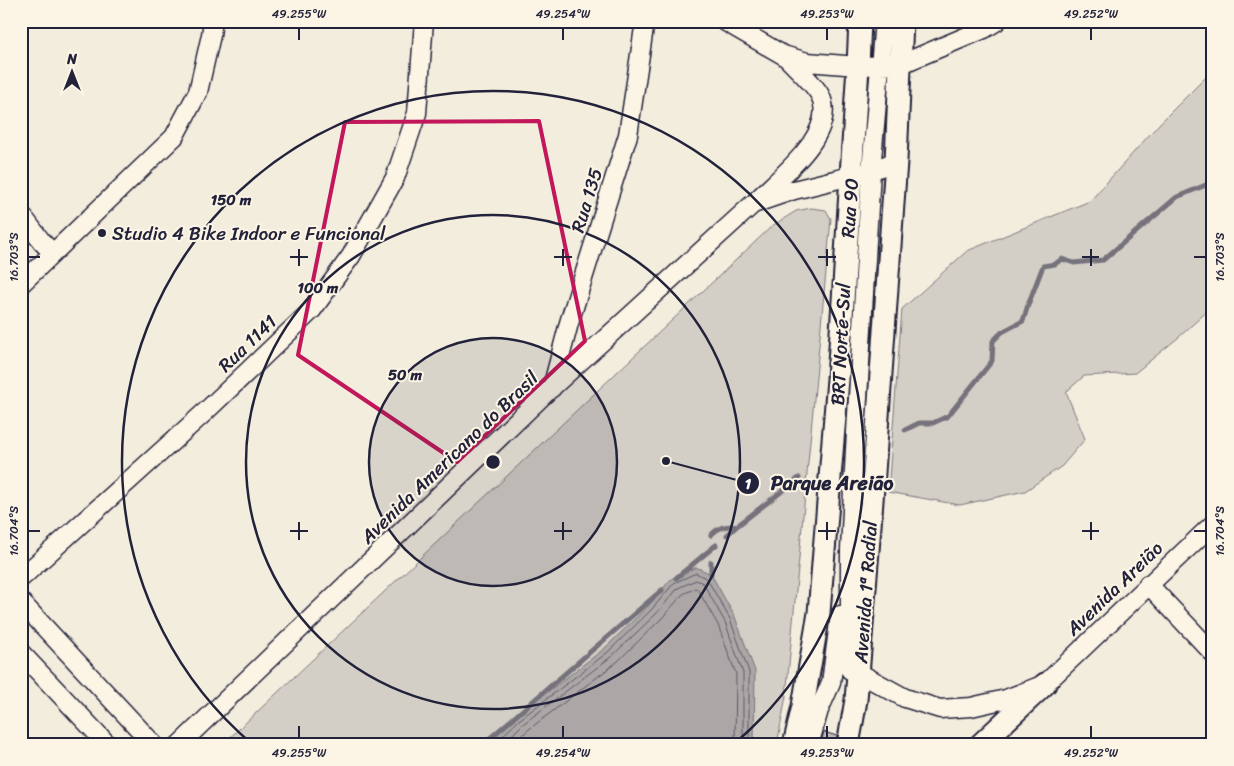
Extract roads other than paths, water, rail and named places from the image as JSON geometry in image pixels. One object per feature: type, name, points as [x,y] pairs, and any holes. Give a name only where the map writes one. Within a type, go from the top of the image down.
[{"type":"main road","name":"Rua 90","points":[[794,745],[803,706],[819,613],[832,454],[861,173],[858,66],[860,21]]},
{"type":"main road","points":[[896,161],[890,66],[902,21]]},
{"type":"main road","name":"Avenida 1ª Radial","points":[[848,745],[858,673],[896,161]]},
{"type":"main road","points":[[980,745],[1045,684]]},
{"type":"street","points":[[21,284],[174,137],[198,92],[211,35],[212,21]]},
{"type":"street","name":"Rua 1141","points":[[21,578],[205,412],[312,310],[352,256],[395,178],[417,113],[424,21]]},
{"type":"street","name":"Rua 135","points":[[552,388],[569,323],[628,135],[644,21]]},
{"type":"street","points":[[724,21],[783,55],[807,62],[858,66],[890,66],[984,29],[997,21]]},
{"type":"street","name":"BRT Norte-Sul","points":[[840,745],[846,715],[850,676],[850,550],[861,173],[890,66],[884,21]]},
{"type":"street","name":"Avenida Americano do Brasil","points":[[179,745],[552,388],[753,204],[814,141],[821,127],[824,112],[820,96],[803,74],[783,55]]},
{"type":"street","name":"Avenida Americano do Brasil","points":[[753,204],[794,190],[861,173],[896,161]]},
{"type":"street","points":[[21,214],[42,242],[53,253]]},
{"type":"street","name":"Avenida Areião","points":[[1045,684],[1213,524]]},
{"type":"street","name":"BRT Norte-Sul","points":[[809,745],[819,710],[830,683],[850,550]]},
{"type":"street","points":[[1148,584],[1213,653]]},
{"type":"street","points":[[21,602],[154,745]]},
{"type":"street","points":[[21,653],[108,745]]},
{"type":"street","points":[[858,673],[905,698],[940,708],[971,707],[1006,699],[1045,684]]},
{"type":"water","points":[[696,567],[711,574],[735,617],[755,671],[754,745],[485,745],[516,716],[605,648],[649,605],[671,579]]},
{"type":"waterway","points":[[905,430],[919,423],[933,423],[948,416],[992,361],[993,341],[1002,332],[1023,321],[1043,266],[1055,264],[1062,259],[1074,263],[1103,260],[1177,197],[1213,182]]},
{"type":"waterway","points":[[711,535],[723,527],[737,526],[799,478]]},
{"type":"waterway","points":[[727,535],[737,526]]},
{"type":"waterway","points":[[676,578],[716,545]]},
{"type":"waterway","points":[[711,562],[711,574]]},
{"type":"waterway","points":[[482,745],[662,590]]},
{"type":"place","name":"Studio 4 Bike Indoor e Funcional","points":[[102,233]]},
{"type":"place","name":"Parque Areião","points":[[666,461]]}]
